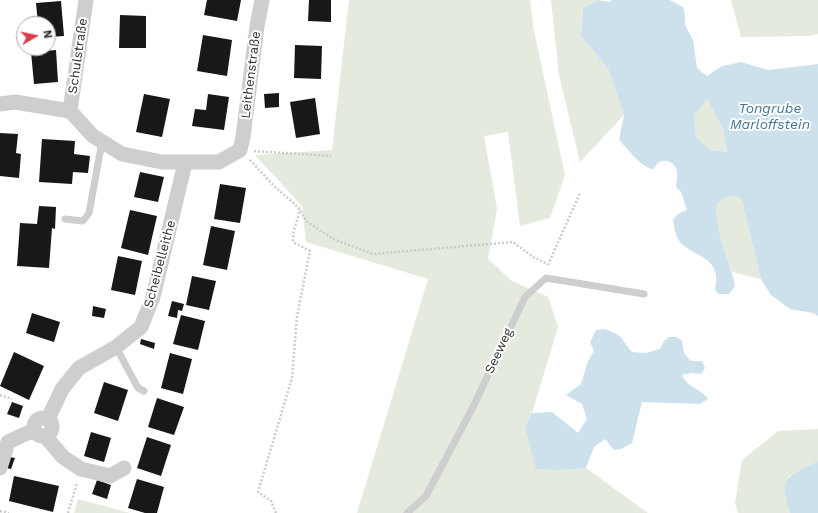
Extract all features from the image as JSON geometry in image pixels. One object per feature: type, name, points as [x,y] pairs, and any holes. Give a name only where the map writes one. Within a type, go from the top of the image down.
[{"type":"street","name":"Schulstraße","points":[[70,111],[86,0]]},
{"type":"street","name":"Leithenstraße","points":[[240,150],[244,137],[257,26],[262,0]]},
{"type":"street","points":[[0,104],[15,102],[70,111],[93,136],[122,154],[162,162],[219,162],[240,150]]},
{"type":"street","name":"Scheibelleithe","points":[[40,434],[50,433],[52,429],[48,419],[62,389],[80,368],[116,347],[141,327],[153,297],[185,163]]},
{"type":"street","points":[[0,468],[8,442],[40,434],[63,457],[81,469],[110,476],[124,468]]},
{"type":"lane","points":[[65,219],[84,221],[89,213],[102,141]]},
{"type":"lane","points":[[546,278],[644,294]]},
{"type":"lane","name":"Seeweg","points":[[407,513],[426,496],[473,407],[525,297],[546,278]]},
{"type":"lane","points":[[116,347],[138,388],[144,391]]},
{"type":"path","points":[[240,150],[331,156]]},
{"type":"path","points":[[240,150],[275,187],[299,208],[306,221],[333,239],[373,254],[513,242],[534,257],[548,264]]},
{"type":"path","points":[[546,278],[548,264],[580,193]]},
{"type":"path","points":[[276,513],[271,501],[258,492],[292,378],[297,316],[310,251],[293,242],[294,224],[299,217],[299,208]]},
{"type":"path","points":[[0,394],[12,399]]},
{"type":"path","points":[[68,513],[81,469]]},
{"type":"path","points":[[0,511],[9,513]]},
{"type":"shaded area","points":[[349,0],[530,0],[534,31],[565,175],[550,218],[520,226],[508,132],[484,136],[497,209],[488,259],[512,281],[548,297],[558,327],[532,413],[525,427],[562,470],[586,468],[648,513],[357,513],[428,279],[306,242],[302,206],[255,155],[332,150]]},
{"type":"shaded area","points":[[551,0],[598,0],[583,8],[581,36],[608,69],[624,115],[580,162],[559,75]]},
{"type":"shaded area","points":[[731,0],[818,0],[818,34],[810,36],[741,37]]},
{"type":"shaded area","points":[[707,99],[723,129],[727,152],[710,150],[696,137],[694,115]]},
{"type":"shaded area","points":[[728,196],[737,196],[742,201],[761,279],[732,272],[715,219],[716,205]]},
{"type":"shaded area","points":[[818,429],[818,461],[789,476],[785,496],[790,513],[738,513],[735,503],[742,460],[778,431]]},
{"type":"shaded area","points":[[78,499],[130,513],[74,513]]},
{"type":"water","name":"Tongrube Marloffstein","points":[[598,0],[610,2],[612,0],[670,0],[683,7],[685,14],[685,25],[693,40],[697,68],[707,76],[722,66],[741,62],[768,70],[818,64],[818,316],[813,313],[790,309],[771,295],[761,279],[742,201],[737,196],[728,196],[716,205],[716,215],[720,235],[735,286],[729,294],[719,294],[715,290],[716,278],[714,269],[710,263],[690,250],[678,239],[676,235],[673,220],[678,214],[687,210],[681,192],[676,187],[677,173],[675,166],[671,162],[663,161],[658,163],[654,169],[645,166],[619,140],[624,115],[608,69],[581,36],[583,8]],"holes":[[[707,99],[723,129],[727,152],[710,150],[696,137],[694,115]]]},
{"type":"water","points":[[604,329],[618,335],[632,352],[646,353],[660,349],[664,341],[669,337],[677,337],[682,341],[684,353],[691,361],[702,361],[705,368],[701,374],[692,373],[682,375],[684,379],[687,383],[702,392],[708,399],[700,404],[642,402],[632,443],[621,449],[614,450],[605,439],[594,447],[586,468],[562,470],[536,469],[525,427],[532,413],[552,412],[578,433],[587,419],[582,404],[566,395],[581,384],[588,361],[594,351],[590,342],[596,330]]},
{"type":"water","points":[[818,461],[818,513],[790,513],[785,492],[785,485],[788,479],[792,475]]},
{"type":"building","points":[[207,0],[241,0],[237,21],[204,15]]},
{"type":"building","points":[[309,0],[331,0],[331,22],[308,21]]},
{"type":"building","points":[[61,1],[64,36],[56,36],[56,16],[37,16],[36,3]]},
{"type":"building","points":[[120,15],[146,16],[146,48],[119,48]]},
{"type":"building","points":[[203,35],[232,40],[227,76],[197,71]]},
{"type":"building","points":[[295,45],[322,46],[321,79],[294,78]]},
{"type":"building","points":[[56,50],[58,82],[34,84],[31,56],[56,56]]},
{"type":"building","points":[[279,93],[279,107],[265,108],[264,94]]},
{"type":"building","points":[[144,94],[170,99],[162,137],[136,132]]},
{"type":"building","points":[[208,94],[229,97],[224,130],[192,126],[195,109],[206,110]]},
{"type":"building","points":[[315,98],[320,134],[296,138],[290,102]]},
{"type":"building","points":[[0,133],[18,134],[16,153],[21,154],[19,178],[0,176]]},
{"type":"building","points":[[42,139],[75,141],[74,154],[90,156],[88,173],[73,172],[72,184],[39,182]]},
{"type":"building","points":[[140,172],[164,177],[158,202],[134,197]]},
{"type":"building","points":[[220,184],[246,188],[240,223],[214,219]]},
{"type":"building","points":[[39,206],[56,207],[55,229],[52,228],[49,268],[17,266],[20,223],[37,224]]},
{"type":"building","points":[[130,210],[157,216],[148,255],[121,248]]},
{"type":"building","points":[[211,226],[235,231],[227,270],[203,265]]},
{"type":"building","points":[[118,256],[142,261],[135,295],[111,290]]},
{"type":"building","points":[[192,276],[216,281],[209,310],[186,305]]},
{"type":"building","points":[[172,301],[184,304],[182,311],[178,310],[177,318],[168,316]]},
{"type":"building","points":[[93,306],[106,309],[104,318],[92,316]]},
{"type":"building","points":[[32,313],[60,322],[54,342],[26,333]]},
{"type":"building","points":[[181,315],[205,321],[198,350],[173,344]]},
{"type":"building","points":[[141,339],[155,343],[154,349],[140,344]]},
{"type":"building","points":[[14,352],[44,366],[29,400],[0,386]]},
{"type":"building","points":[[170,353],[192,359],[183,394],[161,388]]},
{"type":"building","points":[[104,382],[128,390],[118,421],[94,413]]},
{"type":"building","points":[[157,398],[184,407],[174,435],[148,427]]},
{"type":"building","points":[[12,402],[23,406],[19,418],[7,414]]},
{"type":"building","points":[[91,432],[111,438],[104,462],[84,456]]},
{"type":"building","points":[[147,437],[171,445],[161,476],[137,468]]},
{"type":"building","points":[[10,457],[15,458],[11,469],[6,468]]},
{"type":"building","points":[[14,476],[59,486],[53,512],[9,501]]},
{"type":"building","points":[[137,479],[164,487],[157,513],[145,513],[128,508]]},
{"type":"building","points":[[97,480],[111,485],[107,499],[92,494]]}]
